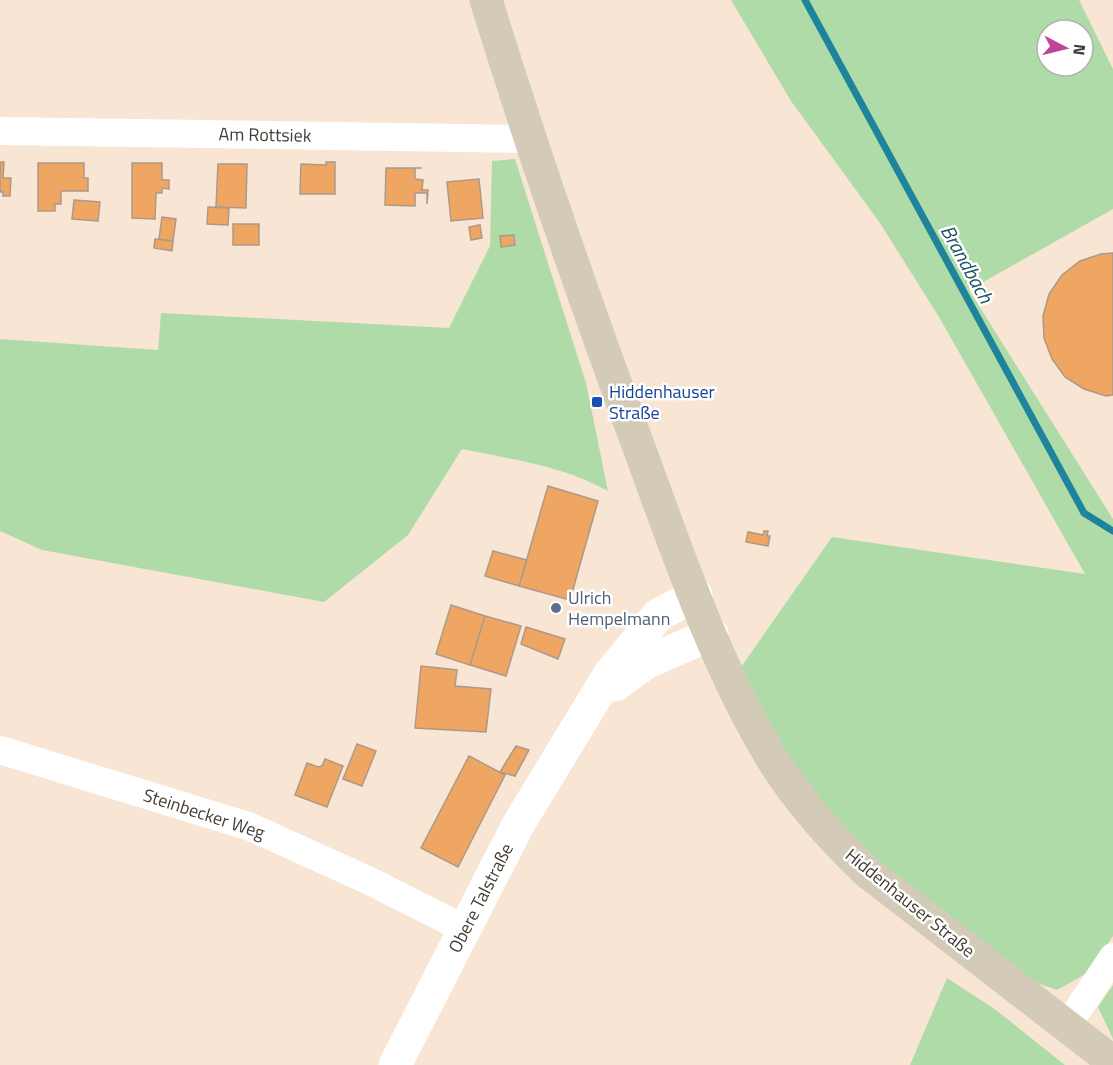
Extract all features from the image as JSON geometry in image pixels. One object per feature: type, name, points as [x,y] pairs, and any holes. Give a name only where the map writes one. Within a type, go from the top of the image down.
[{"type":"main road","name":"Hiddenhauser Straße","points":[[486,0],[529,139],[610,369],[712,634],[745,708],[777,765],[830,837],[866,871],[1113,1062]]},
{"type":"street","name":"Am Rottsiek","points":[[0,131],[529,139]]},
{"type":"street","name":"Obere Talstraße","points":[[395,1065],[518,825],[609,675],[658,615],[696,595]]},
{"type":"street","name":"Obere Talstraße","points":[[573,734],[618,682],[647,662],[712,634]]},
{"type":"street","name":"Steinbecker Weg","points":[[0,750],[248,826],[369,881],[465,929]]},
{"type":"street","points":[[1067,1026],[1113,957]]},
{"type":"green space","points":[[731,0],[1079,0],[1088,18],[1035,18],[1035,78],[1095,78],[1095,32],[1113,69],[1113,209],[969,290],[1113,519],[1113,936],[1089,972],[1057,990],[1031,981],[864,850],[831,817],[784,751],[741,667],[832,537],[1085,574],[939,317],[880,223],[791,101]]},
{"type":"green space","points":[[515,159],[586,383],[608,491],[555,469],[462,449],[408,535],[324,602],[42,550],[0,531],[0,339],[158,350],[161,313],[449,328],[490,246],[492,161]]},
{"type":"green space","points":[[947,978],[996,1010],[1065,1065],[910,1065]]},
{"type":"green space","points":[[1113,985],[1113,1039],[1098,1007]]},
{"type":"building","points":[[0,162],[4,162],[3,178],[11,178],[10,196],[3,196],[3,192],[0,192]]},
{"type":"building","points":[[326,162],[335,162],[335,194],[300,194],[301,164],[326,165]]},
{"type":"building","points":[[38,163],[84,163],[84,178],[88,178],[88,191],[61,191],[61,204],[55,204],[55,211],[38,211]]},
{"type":"building","points":[[132,163],[162,163],[162,180],[169,180],[169,189],[162,188],[162,193],[156,193],[155,219],[132,218]]},
{"type":"building","points":[[218,164],[247,164],[246,208],[216,207]]},
{"type":"building","points":[[386,168],[415,168],[415,179],[423,180],[422,190],[428,190],[427,204],[427,193],[415,193],[415,206],[385,205]]},
{"type":"building","points":[[479,179],[483,218],[451,221],[447,182]]},
{"type":"building","points":[[74,200],[100,202],[98,221],[72,219]]},
{"type":"building","points":[[208,207],[229,208],[228,225],[207,224]]},
{"type":"building","points":[[162,217],[176,219],[173,241],[159,239]]},
{"type":"building","points":[[233,224],[259,224],[259,245],[233,245]]},
{"type":"building","points":[[480,225],[482,238],[471,240],[469,227]]},
{"type":"building","points":[[514,235],[515,245],[501,247],[500,236]]},
{"type":"building","points":[[155,239],[173,241],[172,251],[154,248]]},
{"type":"building","points":[[1113,253],[1113,395],[1106,396],[1084,389],[1065,377],[1052,359],[1044,338],[1043,316],[1049,294],[1062,275],[1080,261],[1101,254]]},
{"type":"building","points":[[548,486],[598,501],[570,600],[519,586]]},
{"type":"building","points":[[764,531],[768,531],[767,536],[770,536],[768,546],[746,542],[748,532],[763,535]]},
{"type":"building","points":[[493,551],[527,560],[519,586],[485,576]]},
{"type":"building","points":[[451,605],[485,616],[470,665],[436,654]]},
{"type":"building","points":[[485,616],[521,626],[506,676],[470,665]]},
{"type":"building","points":[[526,627],[565,639],[558,659],[521,644]]},
{"type":"building","points":[[421,666],[457,670],[455,686],[491,689],[486,732],[415,728]]},
{"type":"building","points":[[357,744],[376,751],[362,786],[343,779]]},
{"type":"building","points":[[516,746],[529,750],[515,776],[500,772]]},
{"type":"building","points":[[469,756],[505,775],[458,867],[421,848]]},
{"type":"building","points":[[325,759],[343,766],[327,807],[295,795],[307,763],[318,767],[322,766]]},
{"type":"waterway","name":"Brandbach","points":[[805,0],[1084,513],[1113,531]]},
{"type":"place","name":"Hiddenhauser Straße","points":[[597,402]]},
{"type":"place","name":"Ulrich Hempelmann","points":[[556,608]]}]
